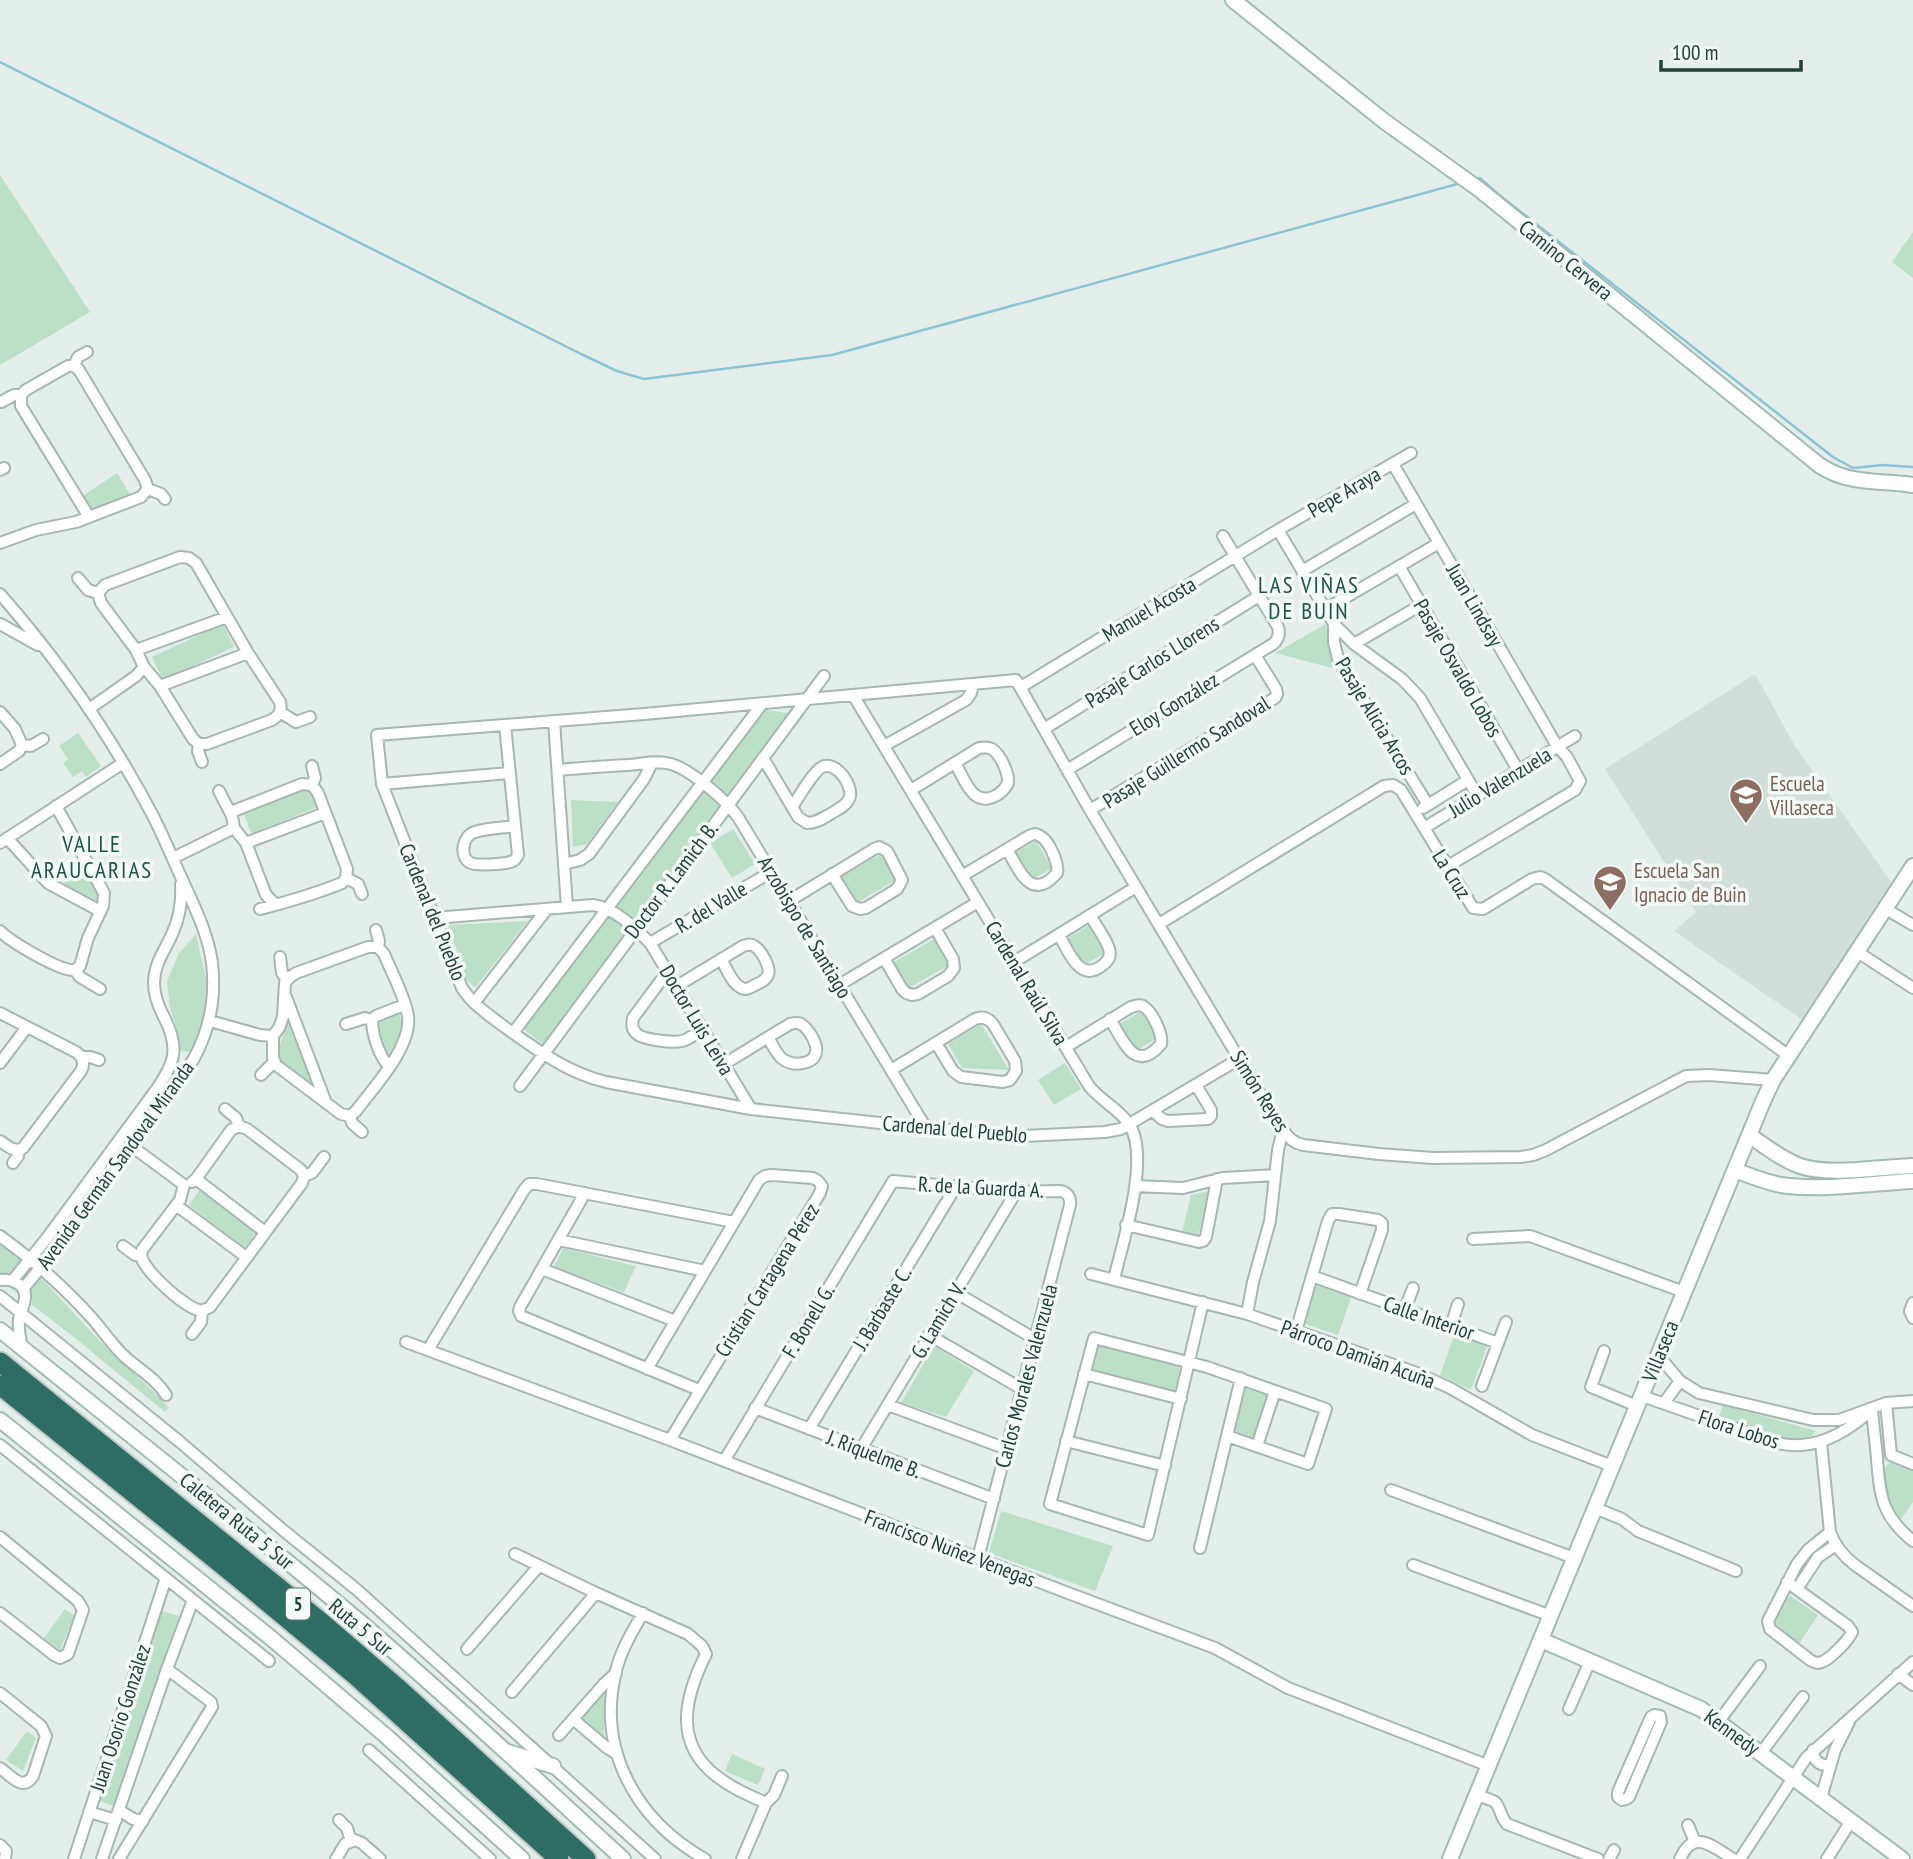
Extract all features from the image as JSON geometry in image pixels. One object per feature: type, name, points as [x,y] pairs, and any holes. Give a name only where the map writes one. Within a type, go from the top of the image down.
[{"type":"highway","name":"Ruta 5 Sur","points":[[0,1362],[332,1632],[586,1859]]},
{"type":"highway","name":"Ruta 5 Sur","points":[[0,1385],[355,1675],[559,1859]]},
{"type":"street","name":"Camino Cervera","points":[[1233,0],[1384,121],[1468,181],[1819,465],[1847,479],[1913,485]]},
{"type":"street","points":[[75,366],[78,357],[87,352]]},
{"type":"street","points":[[1,402],[14,395],[21,395],[65,367],[75,366]]},
{"type":"street","points":[[75,366],[148,489]]},
{"type":"street","points":[[21,395],[21,406],[89,517]]},
{"type":"street","name":"Pepe Araya","points":[[1278,530],[1411,453]]},
{"type":"street","name":"Juan Lindsay","points":[[1393,464],[1580,782],[1577,788],[1448,866]]},
{"type":"street","points":[[148,489],[161,494],[165,499]]},
{"type":"street","points":[[0,543],[36,530],[89,517],[141,497],[148,489]]},
{"type":"street","points":[[1302,571],[1416,504]]},
{"type":"street","points":[[1278,530],[1334,624],[1354,644],[1402,678],[1420,698],[1477,795]]},
{"type":"street","name":"Manuel Acosta","points":[[1019,683],[1278,530]]},
{"type":"street","points":[[1223,536],[1259,596]]},
{"type":"street","points":[[1324,610],[1439,543]]},
{"type":"street","points":[[192,554],[247,653],[280,702],[280,712],[272,720],[207,744],[199,744],[192,739],[160,686],[144,667],[136,650],[101,603],[99,593],[105,585],[192,554]]},
{"type":"street","name":"Pasaje Osvaldo Lobos","points":[[1399,566],[1518,770]]},
{"type":"street","points":[[78,578],[88,590],[99,593]]},
{"type":"street","name":"Avenida Germán Sandoval Miranda","points":[[0,594],[46,650],[89,709],[153,815],[201,924],[213,974],[210,1021],[193,1060],[130,1145],[13,1280]]},
{"type":"street","name":"Eloy González","points":[[1068,770],[1275,642],[1279,636],[1278,627],[1259,596]]},
{"type":"street","name":"Pasaje Carlos Llorens","points":[[1044,729],[1259,596]]},
{"type":"street","points":[[1354,644],[1421,605]]},
{"type":"street","points":[[1,624],[10,618],[14,609]]},
{"type":"street","points":[[136,650],[227,617]]},
{"type":"street","name":"Avenida Germán Sandoval Miranda","points":[[1,624],[46,650]]},
{"type":"street","name":"Pasaje Alicia Arcos","points":[[1334,624],[1338,659],[1428,805]]},
{"type":"street","points":[[160,686],[247,653]]},
{"type":"street","name":"Pasaje Guillermo Sandoval","points":[[1090,810],[1275,698],[1276,689],[1255,655]]},
{"type":"street","points":[[89,709],[136,676],[144,667]]},
{"type":"street","name":"Doctor R. Lamich B.","points":[[520,1086],[824,676]]},
{"type":"street","name":"Cardenal del Pueblo","points":[[1019,683],[973,684],[377,735],[383,783],[459,981],[474,1003],[513,1033],[564,1067],[596,1080],[751,1109],[926,1128],[1040,1136],[1112,1131],[1129,1125],[1239,1059]]},
{"type":"street","name":"Simón Reyes","points":[[1019,683],[1090,810],[1239,1059],[1283,1130],[1299,1144],[1433,1158],[1527,1157],[1546,1150],[1686,1076],[1773,1080]]},
{"type":"street","points":[[884,746],[966,700],[973,684]]},
{"type":"street","name":"Cardenal Raúl Silva","points":[[853,695],[1093,1091],[1123,1116],[1129,1125]]},
{"type":"street","name":"Doctor R. Lamich B.","points":[[513,1033],[762,704]]},
{"type":"street","points":[[0,712],[15,729],[22,745]]},
{"type":"street","points":[[280,712],[296,722],[310,717]]},
{"type":"street","points":[[554,721],[567,907]]},
{"type":"street","points":[[505,725],[518,855],[513,862],[477,865],[466,859],[464,845],[471,833],[515,826]]},
{"type":"street","name":"Julio Valenzuela","points":[[1424,828],[1575,736]]},
{"type":"street","points":[[22,745],[31,746],[43,739]]},
{"type":"street","points":[[199,744],[198,751],[202,762]]},
{"type":"street","points":[[0,764],[19,751],[22,745]]},
{"type":"street","points":[[911,790],[979,748],[989,748],[996,754],[1007,774],[1007,787],[990,799],[978,798],[955,763]]},
{"type":"street","points":[[762,758],[792,807],[803,822],[814,823],[846,804],[850,791],[838,769],[825,766],[817,771],[792,807]]},
{"type":"street","points":[[100,911],[48,883],[4,841],[123,763]]},
{"type":"street","points":[[558,770],[652,763]]},
{"type":"street","points":[[564,864],[580,860],[589,853],[644,779],[652,763]]},
{"type":"street","name":"Arzobispo de Santiago","points":[[652,763],[673,765],[728,804],[926,1128]]},
{"type":"street","points":[[312,766],[315,778],[312,785]]},
{"type":"street","points":[[383,783],[509,773]]},
{"type":"street","name":"Julio Valenzuela","points":[[1415,813],[1468,780]]},
{"type":"street","points":[[230,812],[302,784],[312,785],[347,869],[342,883],[260,909]]},
{"type":"street","name":"La Cruz","points":[[1159,924],[1384,786],[1393,785],[1399,788],[1473,908],[1479,910],[1535,877],[1545,878],[1789,1056]]},
{"type":"street","points":[[219,791],[230,812],[234,828],[246,843],[267,895],[274,903]]},
{"type":"street","points":[[0,932],[13,942],[68,971],[80,966],[88,938],[104,902],[103,889],[56,806]]},
{"type":"street","points":[[246,843],[325,813]]},
{"type":"street","points":[[173,858],[234,828]]},
{"type":"street","points":[[962,876],[1007,849],[1031,835],[1040,835],[1045,840],[1058,862],[1058,873],[1042,884],[1030,883],[1024,878],[1007,849]]},
{"type":"street","points":[[789,901],[832,874],[879,847],[887,851],[902,880],[897,889],[860,909],[852,906],[832,874]]},
{"type":"street","name":"Villaseca","points":[[1450,1859],[1773,1080],[1913,866]]},
{"type":"street","name":"R. del Valle","points":[[650,943],[771,872]]},
{"type":"street","name":"Avenida Germán Sandoval Miranda","points":[[23,1289],[63,1234],[171,1066],[174,1055],[172,1038],[158,1003],[154,983],[158,962],[175,928],[181,902],[181,877]]},
{"type":"street","points":[[346,878],[358,884],[362,894]]},
{"type":"street","points":[[1014,962],[1136,887]]},
{"type":"street","points":[[839,985],[978,902]]},
{"type":"street","points":[[435,918],[593,905],[607,908]]},
{"type":"street","name":"Doctor Luis Leiva","points":[[607,908],[650,943],[751,1109]]},
{"type":"street","points":[[1884,908],[1913,925]]},
{"type":"street","points":[[474,1003],[547,909]]},
{"type":"street","points":[[1059,934],[1082,970],[1092,971],[1104,964],[1109,959],[1110,950],[1090,915]]},
{"type":"street","points":[[175,928],[189,920],[201,924]]},
{"type":"street","points":[[884,958],[906,993],[915,995],[928,988],[951,974],[955,965],[935,928]]},
{"type":"street","points":[[288,1014],[273,1036],[274,1062],[326,1103],[350,1116],[401,1050],[408,1024],[404,1005],[384,954],[378,947],[376,930]]},
{"type":"street","points":[[677,986],[721,959],[743,946],[752,945],[758,950],[769,967],[768,975],[752,988],[742,988],[737,985],[721,959]]},
{"type":"street","points":[[326,1103],[288,1014],[285,995],[287,980],[296,973],[368,947],[378,947]]},
{"type":"street","points":[[1856,951],[1913,988]]},
{"type":"street","points":[[279,957],[283,975],[287,980]]},
{"type":"street","points":[[75,970],[80,978],[100,989]]},
{"type":"street","points":[[668,971],[633,1018],[635,1031],[643,1037],[673,1042],[685,1040],[703,1029]]},
{"type":"street","points":[[389,1066],[383,1059],[372,1020],[404,1005]]},
{"type":"street","points":[[1066,1047],[1111,1019],[1134,1006],[1148,1011],[1161,1032],[1161,1044],[1144,1056],[1134,1055],[1111,1019]]},
{"type":"street","points":[[0,1013],[82,1057],[99,1060]]},
{"type":"street","points":[[891,1070],[975,1019],[982,1017],[988,1019],[1015,1061],[1015,1074],[1010,1080],[1003,1082],[961,1077],[953,1072],[936,1043]]},
{"type":"street","points":[[346,1024],[365,1018],[372,1020]]},
{"type":"street","points":[[210,1021],[273,1036]]},
{"type":"street","points":[[724,1064],[768,1037],[790,1024],[799,1023],[806,1028],[814,1042],[816,1053],[813,1059],[807,1062],[787,1062],[781,1058],[768,1037]]},
{"type":"street","points":[[0,1063],[27,1027]]},
{"type":"street","points":[[174,1055],[193,1060]]},
{"type":"street","points":[[0,1141],[13,1150],[25,1146],[81,1071],[82,1057]]},
{"type":"street","points":[[261,1075],[274,1062]]},
{"type":"street","points":[[308,1090],[319,1084]]},
{"type":"street","points":[[1153,1111],[1168,1121],[1208,1119],[1211,1112],[1196,1085]]},
{"type":"street","points":[[184,1185],[176,1205],[142,1250],[141,1256],[145,1265],[167,1288],[193,1308],[202,1311],[210,1307],[302,1183],[304,1176],[301,1170],[247,1129],[239,1126],[236,1118],[225,1109]]},
{"type":"street","points":[[350,1116],[352,1123],[362,1132]]},
{"type":"street","points":[[1114,1279],[1135,1186],[1138,1151],[1129,1125]]},
{"type":"street","points":[[184,1185],[196,1179],[232,1130],[239,1126]]},
{"type":"street","points":[[1247,1314],[1270,1221],[1278,1150],[1283,1130]]},
{"type":"street","points":[[1749,1135],[1784,1158],[1809,1168],[1830,1170],[1913,1166]]},
{"type":"street","points":[[130,1145],[184,1185]]},
{"type":"street","points":[[13,1164],[19,1156],[19,1150]]},
{"type":"street","points":[[304,1176],[312,1173],[324,1157]]},
{"type":"street","points":[[1735,1170],[1756,1179],[1792,1186],[1913,1181]]},
{"type":"street","name":"Cristian Cartagena Pérez","points":[[647,1369],[759,1180],[772,1175],[813,1178],[821,1183],[820,1194],[670,1440]]},
{"type":"street","points":[[1135,1186],[1183,1188],[1217,1180],[1275,1175]]},
{"type":"street","points":[[196,1179],[265,1232]]},
{"type":"street","points":[[1126,1225],[1203,1241],[1217,1180]]},
{"type":"street","name":"R. de la Guarda A.","points":[[893,1181],[1016,1192],[1061,1191],[1068,1194]]},
{"type":"street","name":"F. Bonell G.","points":[[724,1461],[893,1181]]},
{"type":"street","points":[[428,1350],[529,1184],[734,1222]]},
{"type":"street","name":"J. Barbaste C.","points":[[809,1429],[955,1188]]},
{"type":"street","name":"G. Lamich V.","points":[[861,1449],[1016,1192]]},
{"type":"street","points":[[585,1193],[519,1309],[519,1314],[522,1318],[699,1390]]},
{"type":"street","name":"Carlos Morales Valenzuela","points":[[978,1558],[1070,1205],[1068,1194]]},
{"type":"street","points":[[176,1205],[246,1258]]},
{"type":"street","name":"Calle Interior","points":[[1296,1331],[1332,1214],[1378,1220],[1382,1223],[1360,1294]]},
{"type":"street","points":[[0,1236],[41,1267],[74,1298],[122,1354],[158,1384],[166,1395]]},
{"type":"street","points":[[1473,1239],[1531,1236],[1684,1292]]},
{"type":"street","points":[[559,1240],[705,1271]]},
{"type":"street","points":[[123,1246],[141,1256]]},
{"type":"street","points":[[542,1269],[675,1321]]},
{"type":"street","name":"Párroco Damián Acuña","points":[[1091,1274],[1247,1314],[1434,1380],[1532,1435],[1612,1466]]},
{"type":"street","name":"Calle Interior","points":[[1312,1276],[1498,1343]]},
{"type":"street","name":"Avenida Germán Sandoval Miranda","points":[[0,1280],[13,1280],[26,1296],[20,1312],[22,1348]]},
{"type":"street","points":[[1405,1309],[1413,1287]]},
{"type":"street","points":[[955,1292],[1035,1339]]},
{"type":"street","points":[[0,1296],[356,1589],[654,1859]]},
{"type":"street","points":[[1203,1302],[1190,1362],[1149,1535],[1049,1504],[1094,1338],[1190,1362],[1326,1409],[1308,1464],[1227,1436]]},
{"type":"street","points":[[1913,1303],[1910,1311],[1913,1318]]},
{"type":"street","points":[[1451,1326],[1458,1304]]},
{"type":"street","points":[[192,1334],[202,1320],[202,1311]]},
{"type":"street","name":"Calle Interior","points":[[1482,1386],[1506,1322]]},
{"type":"street","name":"Caletera Ruta 5 Sur","points":[[0,1330],[348,1613],[624,1859]]},
{"type":"street","points":[[929,1335],[1022,1389]]},
{"type":"street","name":"Francisco Nuñez Venegas","points":[[406,1342],[1214,1648],[1288,1688],[1489,1766]]},
{"type":"street","name":"Flora Lobos","points":[[1604,1351],[1591,1387],[1639,1401],[1664,1402],[1707,1420],[1785,1445],[1801,1446],[1826,1440],[1855,1423],[1871,1409]]},
{"type":"street","name":"Flora Lobos","points":[[1658,1355],[1680,1381],[1692,1390],[1813,1420],[1845,1418],[1886,1404],[1913,1401]]},
{"type":"street","points":[[1084,1374],[1181,1399]]},
{"type":"street","points":[[1200,1548],[1241,1378]]},
{"type":"street","points":[[1664,1402],[1680,1381]]},
{"type":"street","points":[[1256,1446],[1275,1391]]},
{"type":"street","points":[[1707,1420],[1721,1399]]},
{"type":"street","points":[[1886,1404],[1891,1455]]},
{"type":"street","points":[[888,1405],[1007,1449]]},
{"type":"street","name":"J. Riquelme B.","points":[[755,1408],[994,1499]]},
{"type":"street","points":[[1871,1409],[1880,1494],[1885,1509],[1897,1526],[1913,1541]]},
{"type":"street","points":[[0,1420],[271,1638],[395,1745],[506,1854],[522,1859]]},
{"type":"street","points":[[1825,1421],[1829,1428],[1826,1440],[1830,1532],[1836,1545],[1846,1558],[1913,1605]]},
{"type":"street","points":[[1066,1441],[1165,1466]]},
{"type":"street","points":[[0,1445],[264,1657],[271,1638]]},
{"type":"street","points":[[1877,1460],[1891,1455],[1913,1464]]},
{"type":"street","points":[[1391,1490],[1574,1558]]},
{"type":"street","points":[[1595,1508],[1622,1519],[1640,1532],[1736,1571]]},
{"type":"street","points":[[1787,1582],[1848,1626],[1852,1632],[1849,1639],[1823,1662],[1810,1660],[1774,1632],[1768,1626],[1768,1621],[1787,1582],[1802,1556],[1830,1532]]},
{"type":"street","points":[[0,1537],[78,1601],[82,1606],[82,1614],[69,1651],[63,1657],[54,1655],[0,1612]]},
{"type":"street","points":[[1797,1589],[1818,1557],[1836,1545]]},
{"type":"street","points":[[515,1554],[596,1594],[688,1633],[702,1646],[706,1654],[693,1681],[687,1712],[687,1731],[692,1748],[714,1774],[731,1786],[766,1803]]},
{"type":"street","points":[[1413,1565],[1551,1616]]},
{"type":"street","points":[[467,1649],[538,1567]]},
{"type":"street","name":"Juan Osorio González","points":[[74,1859],[166,1578]]},
{"type":"street","points":[[512,1692],[596,1594]]},
{"type":"street","name":"Juan Osorio González","points":[[104,1859],[167,1669],[193,1600]]},
{"type":"street","points":[[643,1613],[627,1642],[616,1673],[611,1714],[617,1754],[626,1779],[652,1818],[677,1841],[705,1859]]},
{"type":"street","name":"Kennedy","points":[[1541,1640],[1701,1709],[1896,1857]]},
{"type":"street","points":[[1569,1709],[1590,1661]]},
{"type":"street","points":[[1740,1859],[1813,1750],[1912,1663]]},
{"type":"street","points":[[1718,1721],[1759,1666]]},
{"type":"street","points":[[119,1859],[212,1707],[212,1704],[167,1669]]},
{"type":"street","points":[[559,1735],[616,1673]]},
{"type":"street","points":[[1898,1674],[1913,1685]]},
{"type":"street","points":[[0,1693],[41,1726],[46,1740],[33,1776],[27,1783],[18,1782],[0,1768]]},
{"type":"street","points":[[1638,1760],[1661,1722],[1658,1715],[1667,1694]]},
{"type":"street","points":[[1761,1753],[1803,1697]]},
{"type":"street","points":[[1821,1798],[1842,1736],[1857,1711]]},
{"type":"street","points":[[573,1719],[617,1754]]},
{"type":"street","points":[[369,1750],[490,1859]]},
{"type":"street","points":[[1813,1750],[1817,1762],[1830,1765]]},
{"type":"street","points":[[505,1751],[553,1766]]},
{"type":"street","points":[[742,1859],[766,1803],[774,1795],[782,1776]]},
{"type":"street","points":[[1477,1795],[1494,1802],[1507,1824],[1598,1859]]},
{"type":"street","points":[[89,1812],[143,1821]]},
{"type":"street","points":[[339,1820],[347,1828],[351,1841]]},
{"type":"street","points":[[1826,1859],[1851,1821]]},
{"type":"street","points":[[1688,1825],[1695,1842]]},
{"type":"street","points":[[336,1859],[345,1844],[351,1841],[362,1843],[380,1859]]},
{"type":"street","points":[[1680,1859],[1684,1849],[1695,1842],[1706,1843],[1733,1859]]},
{"type":"street","points":[[0,1845],[6,1851],[5,1859]]},
{"type":"shaded area","name":"Escuela Villaseca","points":[[1755,674],[1795,746],[1891,882],[1804,1021],[1674,931],[1696,912],[1605,769]]},
{"type":"green space","points":[[0,175],[90,312],[0,365]]},
{"type":"green space","points":[[1913,232],[1913,278],[1892,262]]},
{"type":"green space","points":[[117,473],[131,496],[90,511],[81,497]]},
{"type":"green space","points":[[223,624],[234,647],[163,680],[152,657]]},
{"type":"green space","points":[[1326,624],[1332,657],[1340,670],[1275,653]]},
{"type":"green space","points":[[765,710],[789,713],[543,1044],[523,1029]]},
{"type":"green space","points":[[78,733],[101,766],[86,777],[82,771],[73,777],[63,763],[68,759],[59,746]]},
{"type":"green space","points":[[309,788],[317,807],[252,834],[244,815]]},
{"type":"green space","points":[[571,800],[618,802],[587,844],[573,847]]},
{"type":"green space","points":[[733,829],[755,864],[732,878],[710,843]]},
{"type":"green space","points":[[1036,841],[1052,868],[1031,880],[1015,853]]},
{"type":"green space","points":[[881,854],[896,880],[856,903],[841,877]]},
{"type":"green space","points":[[83,870],[99,893],[97,902],[92,903],[61,885]]},
{"type":"green space","points":[[528,921],[475,988],[466,979],[448,925]]},
{"type":"green space","points":[[1089,925],[1105,953],[1084,965],[1068,938]]},
{"type":"green space","points":[[196,934],[206,979],[205,1021],[193,1052],[180,1051],[167,981],[179,953]]},
{"type":"green space","points":[[934,939],[949,965],[909,988],[894,962]]},
{"type":"green space","points":[[1141,1011],[1157,1038],[1136,1051],[1120,1024]]},
{"type":"green space","points":[[399,1013],[400,1035],[388,1055],[377,1023]]},
{"type":"green space","points":[[289,1018],[314,1085],[285,1067],[276,1056]]},
{"type":"green space","points":[[981,1024],[1009,1070],[962,1068],[948,1044]]},
{"type":"green space","points":[[1065,1063],[1081,1089],[1054,1105],[1038,1080]]},
{"type":"green space","points":[[201,1188],[257,1231],[245,1248],[189,1205]]},
{"type":"green space","points":[[1209,1191],[1198,1237],[1182,1233],[1191,1195]]},
{"type":"green space","points":[[0,1244],[42,1279],[93,1334],[169,1408],[165,1412],[0,1280]]},
{"type":"green space","points":[[563,1248],[636,1266],[624,1292],[554,1267]]},
{"type":"green space","points":[[1317,1283],[1352,1295],[1338,1335],[1302,1323]]},
{"type":"green space","points":[[1455,1333],[1488,1344],[1471,1390],[1440,1375]]},
{"type":"green space","points":[[1096,1342],[1181,1363],[1175,1394],[1090,1373]]},
{"type":"green space","points":[[934,1346],[974,1371],[946,1417],[901,1403]]},
{"type":"green space","points":[[1246,1386],[1266,1393],[1269,1399],[1253,1440],[1232,1431],[1242,1389]]},
{"type":"green space","points":[[1723,1405],[1816,1431],[1810,1438],[1788,1440],[1719,1416]]},
{"type":"green space","points":[[1891,1462],[1913,1470],[1913,1502],[1901,1519],[1888,1499],[1883,1482],[1883,1474]]},
{"type":"green space","points":[[1001,1511],[1113,1546],[1095,1591],[989,1553]]},
{"type":"green space","points":[[1791,1596],[1818,1615],[1799,1644],[1778,1630],[1774,1622],[1785,1598]]},
{"type":"green space","points":[[65,1609],[74,1616],[60,1650],[44,1638]]},
{"type":"green space","points":[[162,1611],[179,1616],[116,1807],[99,1801]]},
{"type":"green space","points":[[605,1690],[604,1742],[579,1720]]},
{"type":"green space","points":[[27,1731],[36,1738],[23,1771],[6,1760]]},
{"type":"green space","points":[[732,1754],[765,1769],[758,1785],[725,1771]]},
{"type":"waterway","points":[[0,62],[581,354],[617,371],[644,379],[832,355],[1461,183]]},
{"type":"waterway","points":[[1474,180],[1480,178],[1833,457],[1853,468],[1883,465],[1913,467]]},
{"type":"place","name":"Escuela Villaseca","points":[[1746,825]]},
{"type":"place","name":"Escuela San Ignacio de Buin","points":[[1610,912]]},
{"type":"district","name":"LAS VIÑAS DE BUIN","points":[[1309,597]]},
{"type":"district","name":"VALLE ARAUCARIAS","points":[[92,856]]}]
